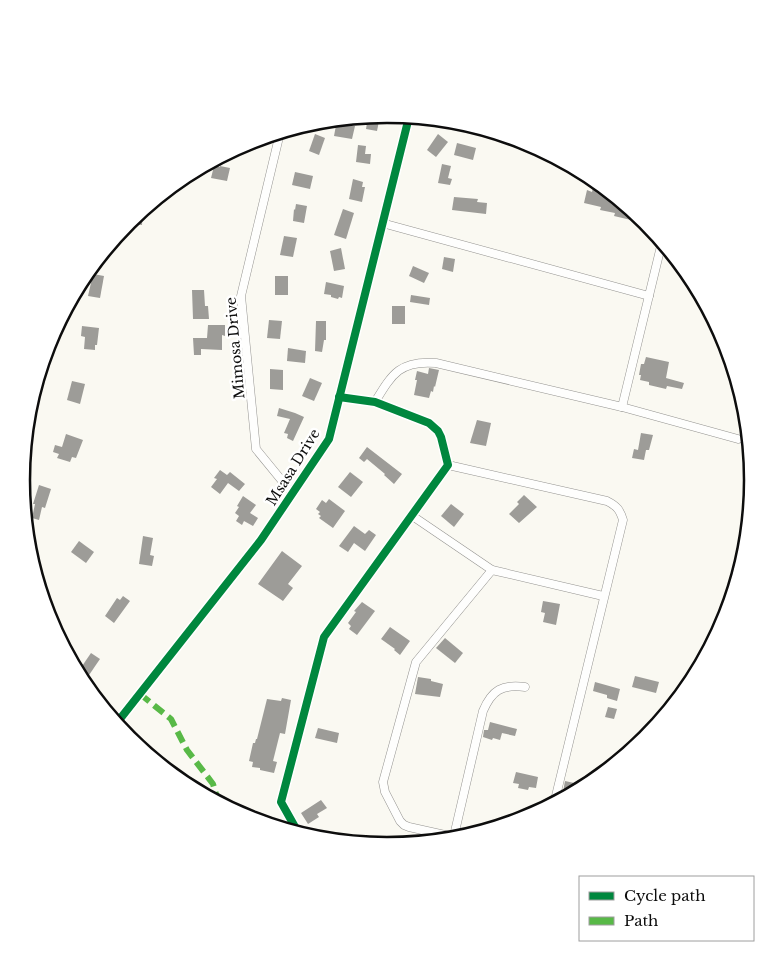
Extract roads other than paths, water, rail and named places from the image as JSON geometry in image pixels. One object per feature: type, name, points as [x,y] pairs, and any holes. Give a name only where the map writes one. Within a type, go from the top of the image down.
[{"type":"street","name":"Msasa Drive","points":[[121,718],[261,540],[329,439],[407,124]]},
{"type":"street","name":"Mimosa Drive","points":[[278,140],[241,296],[256,449],[292,493]]},
{"type":"street","points":[[382,223],[649,296]]},
{"type":"street","points":[[622,407],[660,251]]},
{"type":"street","points":[[375,402],[386,384],[401,368],[412,363],[426,362],[622,407],[738,439]]},
{"type":"street","points":[[339,397],[375,402],[429,423],[441,438],[448,465]]},
{"type":"street","points":[[294,825],[281,802],[324,637],[448,465]]},
{"type":"street","points":[[448,465],[607,501],[616,505],[620,511],[622,520],[556,795]]},
{"type":"street","points":[[412,515],[492,570],[603,596]]},
{"type":"street","points":[[435,834],[409,827],[400,821],[385,792],[383,782],[416,662],[492,570]]},
{"type":"street","points":[[456,831],[483,711],[499,689],[508,686],[525,686]]}]
